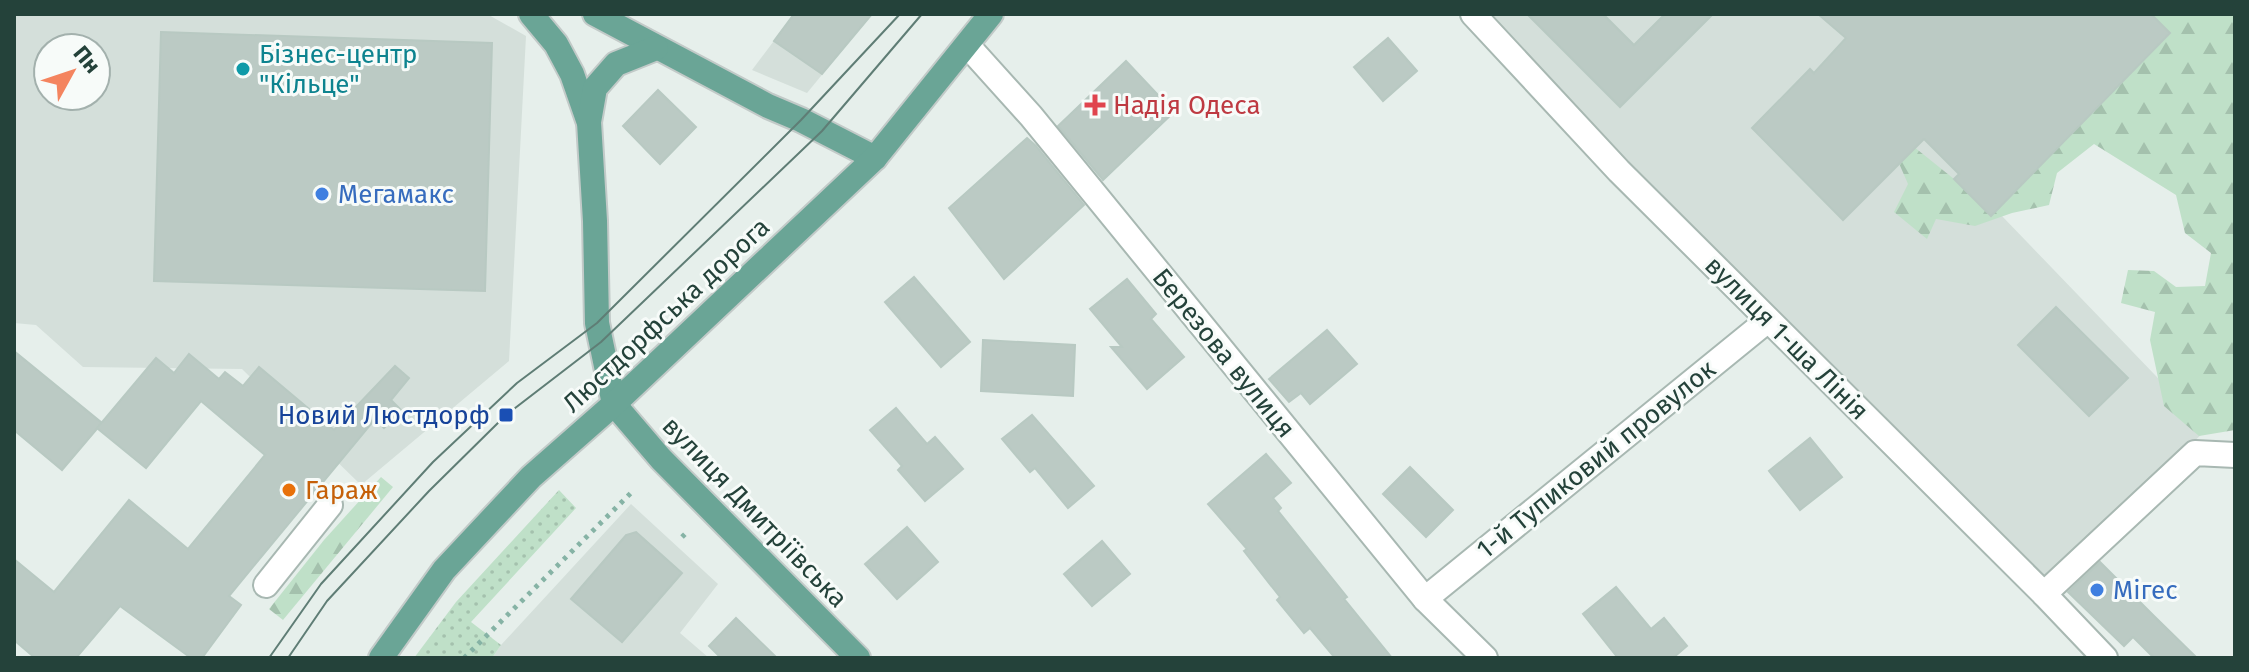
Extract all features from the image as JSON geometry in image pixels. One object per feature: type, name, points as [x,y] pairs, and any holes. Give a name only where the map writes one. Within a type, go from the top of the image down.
[{"type":"main road","points":[[531,14],[556,44],[572,74],[589,122]]},
{"type":"main road","points":[[595,14],[768,106],[875,158]]},
{"type":"main road","name":"Люстдорфська дорога","points":[[381,658],[444,570],[531,477],[614,404],[875,158],[991,14]]},
{"type":"main road","points":[[614,404],[597,323],[589,122],[595,88],[616,64],[656,48]]},
{"type":"main road","name":"вулиця Дмитріївська","points":[[614,404],[661,459],[858,658]]},
{"type":"street","name":"вулиця 1-ша Лінія","points":[[1473,14],[1619,171],[2105,658]]},
{"type":"street","name":"Березова вулиця","points":[[967,45],[1031,116],[1425,599],[1485,658]]},
{"type":"street","name":"1-й Тупиковий провулок","points":[[1425,599],[1768,320]]},
{"type":"street","points":[[2044,594],[2195,453],[2235,455]]},
{"type":"street","points":[[266,585],[330,505]]},
{"type":"path","points":[[464,658],[634,490]]},
{"type":"shaded area","points":[[14,14],[487,14],[526,36],[509,361],[361,485],[242,369],[83,367],[36,325],[14,323]]},
{"type":"shaded area","points":[[794,14],[872,14],[807,93],[752,70]]},
{"type":"shaded area","points":[[1481,14],[2202,14],[2001,215],[2207,429],[2046,584]]},
{"type":"shaded area","points":[[631,504],[718,584],[680,633],[709,658],[492,658],[501,645]]},
{"type":"green space","points":[[2151,14],[2235,14],[2235,430],[2199,436],[2164,406],[2150,340],[2155,312],[2121,303],[2128,270],[2154,271],[2176,287],[2205,286],[2211,253],[2185,233],[2176,195],[2094,144],[2057,173],[2049,205],[2012,213],[1975,226],[1936,219],[1927,239],[1894,212],[1908,184],[1888,138],[1888,126],[1954,179],[1991,215],[2170,34]]},
{"type":"green space","points":[[381,477],[393,487],[283,620],[269,609],[324,540]]},
{"type":"green space","points":[[559,490],[576,508],[471,622],[501,645],[492,658],[414,658],[456,602]]},
{"type":"building","points":[[794,14],[872,14],[822,74],[774,41]]},
{"type":"building","points":[[1527,14],[1603,14],[1634,45],[1665,14],[1713,14],[1620,107]]},
{"type":"building","points":[[1818,14],[2151,14],[2170,33],[1991,216],[1954,179],[1959,174],[1924,139],[1843,220],[1752,128],[1810,69],[1814,73],[1846,38]]},
{"type":"building","name":"Мегамакс","points":[[161,32],[492,43],[485,291],[154,281]]},
{"type":"building","points":[[1388,38],[1417,71],[1383,101],[1354,67]]},
{"type":"building","points":[[1126,61],[1174,112],[1103,180],[1058,126]]},
{"type":"building","points":[[658,90],[696,127],[660,164],[623,126]]},
{"type":"building","points":[[1027,138],[1084,205],[1004,279],[949,208]]},
{"type":"building","points":[[914,277],[970,342],[941,367],[885,302]]},
{"type":"building","points":[[1127,279],[1156,314],[1151,319],[1184,357],[1147,389],[1111,347],[1122,347],[1090,309]]},
{"type":"building","points":[[2056,307],[2128,378],[2089,416],[2018,345]]},
{"type":"building","points":[[1327,330],[1357,364],[1310,404],[1301,393],[1289,402],[1269,379]]},
{"type":"building","points":[[983,340],[1075,345],[1073,396],[981,391]]},
{"type":"building","points":[[14,351],[102,423],[62,470],[14,430]]},
{"type":"building","points":[[189,354],[219,379],[225,372],[243,386],[259,367],[334,430],[395,366],[409,378],[391,400],[401,410],[384,428],[375,419],[229,596],[241,605],[202,658],[191,658],[120,606],[76,658],[35,658],[14,640],[14,559],[54,592],[129,500],[188,549],[265,455],[201,401],[146,468],[97,428],[156,358],[174,373]]},
{"type":"building","points":[[896,408],[927,444],[935,437],[963,469],[925,501],[898,470],[902,466],[870,430]]},
{"type":"building","points":[[1032,415],[1094,486],[1068,508],[1035,468],[1030,472],[1002,439]]},
{"type":"building","points":[[1810,438],[1842,477],[1800,510],[1769,471]]},
{"type":"building","points":[[1266,454],[1291,483],[1273,498],[1281,508],[1278,511],[1392,658],[1335,658],[1310,628],[1304,633],[1277,600],[1280,597],[1244,551],[1247,549],[1208,504]]},
{"type":"building","points":[[1410,467],[1453,510],[1426,537],[1383,494]]},
{"type":"building","points":[[907,527],[938,562],[897,599],[865,564]]},
{"type":"building","points":[[636,532],[682,573],[622,642],[571,599],[626,535]]},
{"type":"building","points":[[1102,541],[1130,574],[1092,606],[1064,574]]},
{"type":"building","points":[[2100,562],[2197,658],[2154,658],[2133,637],[2124,646],[2068,592]]},
{"type":"building","points":[[1616,587],[1651,629],[1664,618],[1687,646],[1673,658],[1618,658],[1583,614]]},
{"type":"building","points":[[736,618],[777,658],[721,658],[709,646]]},
{"type":"tram line","points":[[269,658],[321,584],[433,462],[517,383],[597,323],[801,120],[900,14]]},
{"type":"tram line","points":[[288,658],[327,601],[429,491],[506,415],[601,342],[822,131],[922,14]]},
{"type":"place","name":"Бізнес-центр \"Кільце\"","points":[[243,69]]},
{"type":"place","name":"Надія Одеса","points":[[1095,105]]},
{"type":"place","name":"Мегамакс","points":[[322,194]]},
{"type":"place","name":"Новий Люстдорф","points":[[506,415]]},
{"type":"place","name":"Гараж","points":[[289,490]]},
{"type":"place","name":"Мігес","points":[[2097,590]]}]
